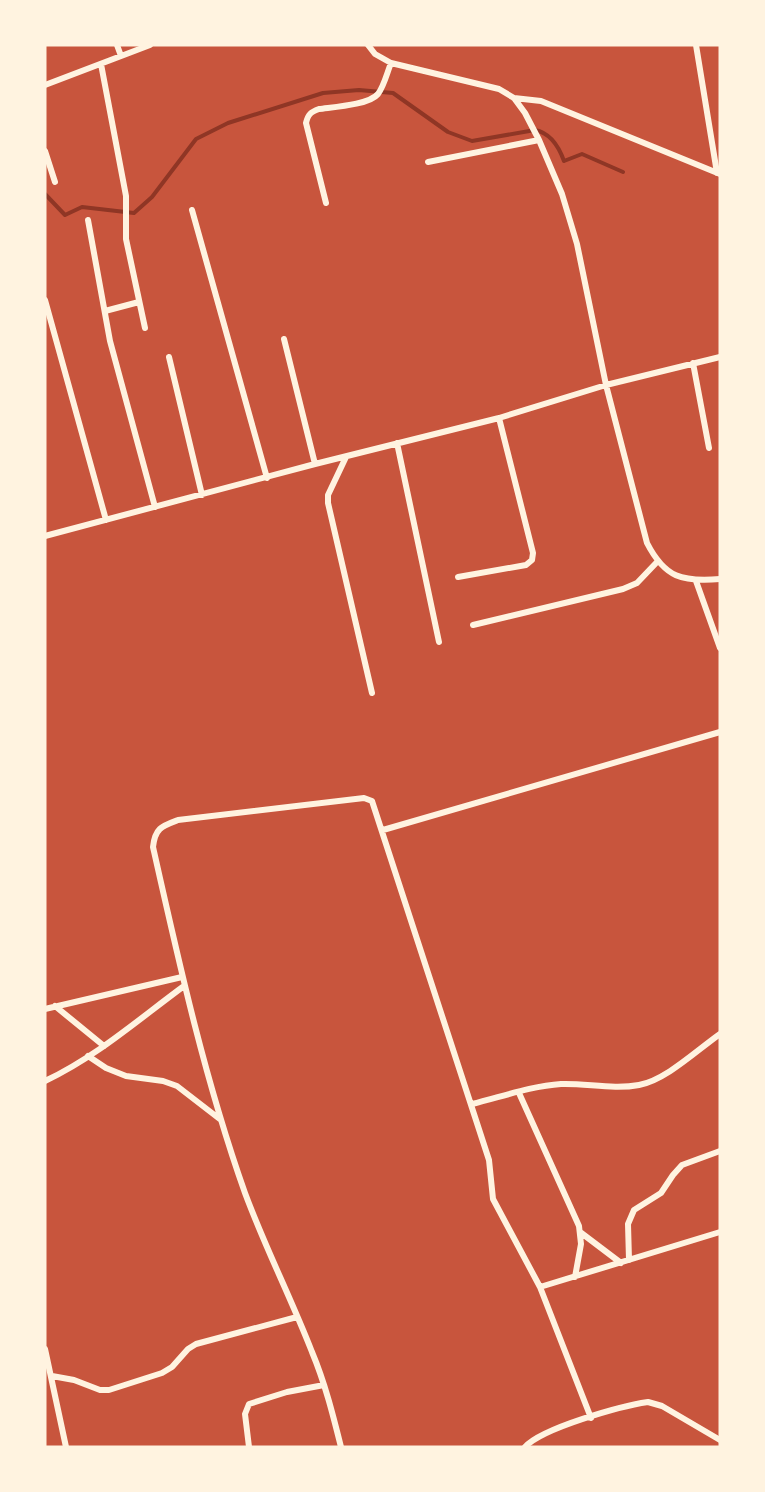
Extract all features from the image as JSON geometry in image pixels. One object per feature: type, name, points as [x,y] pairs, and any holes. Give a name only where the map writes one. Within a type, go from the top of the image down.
[{"type":"street","points":[[117,45],[121,56]]},
{"type":"street","points":[[45,85],[150,45]]},
{"type":"street","points":[[368,45],[375,54],[391,63],[499,89],[514,98],[525,113],[562,194],[577,244],[606,385],[647,543],[657,562],[674,575],[696,581],[720,579]]},
{"type":"street","points":[[696,45],[719,173]]},
{"type":"street","points":[[326,203],[306,123],[308,117],[319,109],[367,101],[380,92],[391,63]]},
{"type":"street","points":[[101,64],[127,203],[126,239],[145,328]]},
{"type":"street","points":[[514,98],[541,101],[719,173]]},
{"type":"street","points":[[428,162],[539,140]]},
{"type":"street","points":[[45,151],[55,182]]},
{"type":"street","points":[[192,210],[267,478]]},
{"type":"street","points":[[88,220],[113,351],[155,507]]},
{"type":"street","points":[[45,300],[106,520]]},
{"type":"street","points":[[105,311],[139,302]]},
{"type":"street","points":[[284,339],[315,464]]},
{"type":"street","points":[[170,357],[202,495]]},
{"type":"street","points":[[45,536],[499,418],[606,385],[720,357]]},
{"type":"street","points":[[693,363],[709,448]]},
{"type":"street","points":[[458,577],[526,565],[532,560],[533,554],[499,418]]},
{"type":"street","points":[[397,443],[439,642]]},
{"type":"street","points":[[346,457],[327,495],[372,693]]},
{"type":"street","points":[[473,625],[623,589],[637,584],[657,562]]},
{"type":"street","points":[[696,581],[720,648]]},
{"type":"street","points":[[383,830],[720,732]]},
{"type":"street","points":[[341,1447],[324,1385],[257,1225],[222,1120],[184,986],[153,847],[154,836],[162,827],[178,820],[364,798],[375,805],[489,1160],[493,1199],[540,1287],[591,1418]]},
{"type":"street","points":[[45,1009],[182,976]]},
{"type":"street","points":[[45,1080],[104,1046],[184,986]]},
{"type":"street","points":[[55,1006],[104,1046]]},
{"type":"street","points":[[472,1104],[563,1084],[639,1085],[666,1073],[720,1034]]},
{"type":"street","points":[[88,1056],[106,1068],[126,1076],[163,1081],[177,1086],[222,1120]]},
{"type":"street","points":[[519,1093],[580,1232],[581,1244],[576,1277]]},
{"type":"street","points":[[628,1260],[628,1224],[634,1210],[661,1193],[673,1174],[682,1165],[720,1151]]},
{"type":"street","points":[[580,1232],[621,1263]]},
{"type":"street","points":[[540,1287],[720,1232]]},
{"type":"street","points":[[52,1376],[74,1380],[100,1390],[109,1390],[162,1373],[172,1367],[188,1349],[196,1344],[297,1317]]},
{"type":"street","points":[[45,1349],[66,1447]]},
{"type":"street","points":[[249,1447],[245,1414],[247,1406],[287,1392],[324,1385]]},
{"type":"street","points":[[525,1447],[543,1433],[638,1404],[655,1403],[720,1440]]},
{"type":"waterway","points":[[45,194],[65,215],[82,207],[134,213],[152,197],[196,139],[228,123],[323,93],[359,90],[393,93],[448,132],[472,141],[535,130],[546,134],[554,141],[564,161],[582,154],[623,172]]}]
